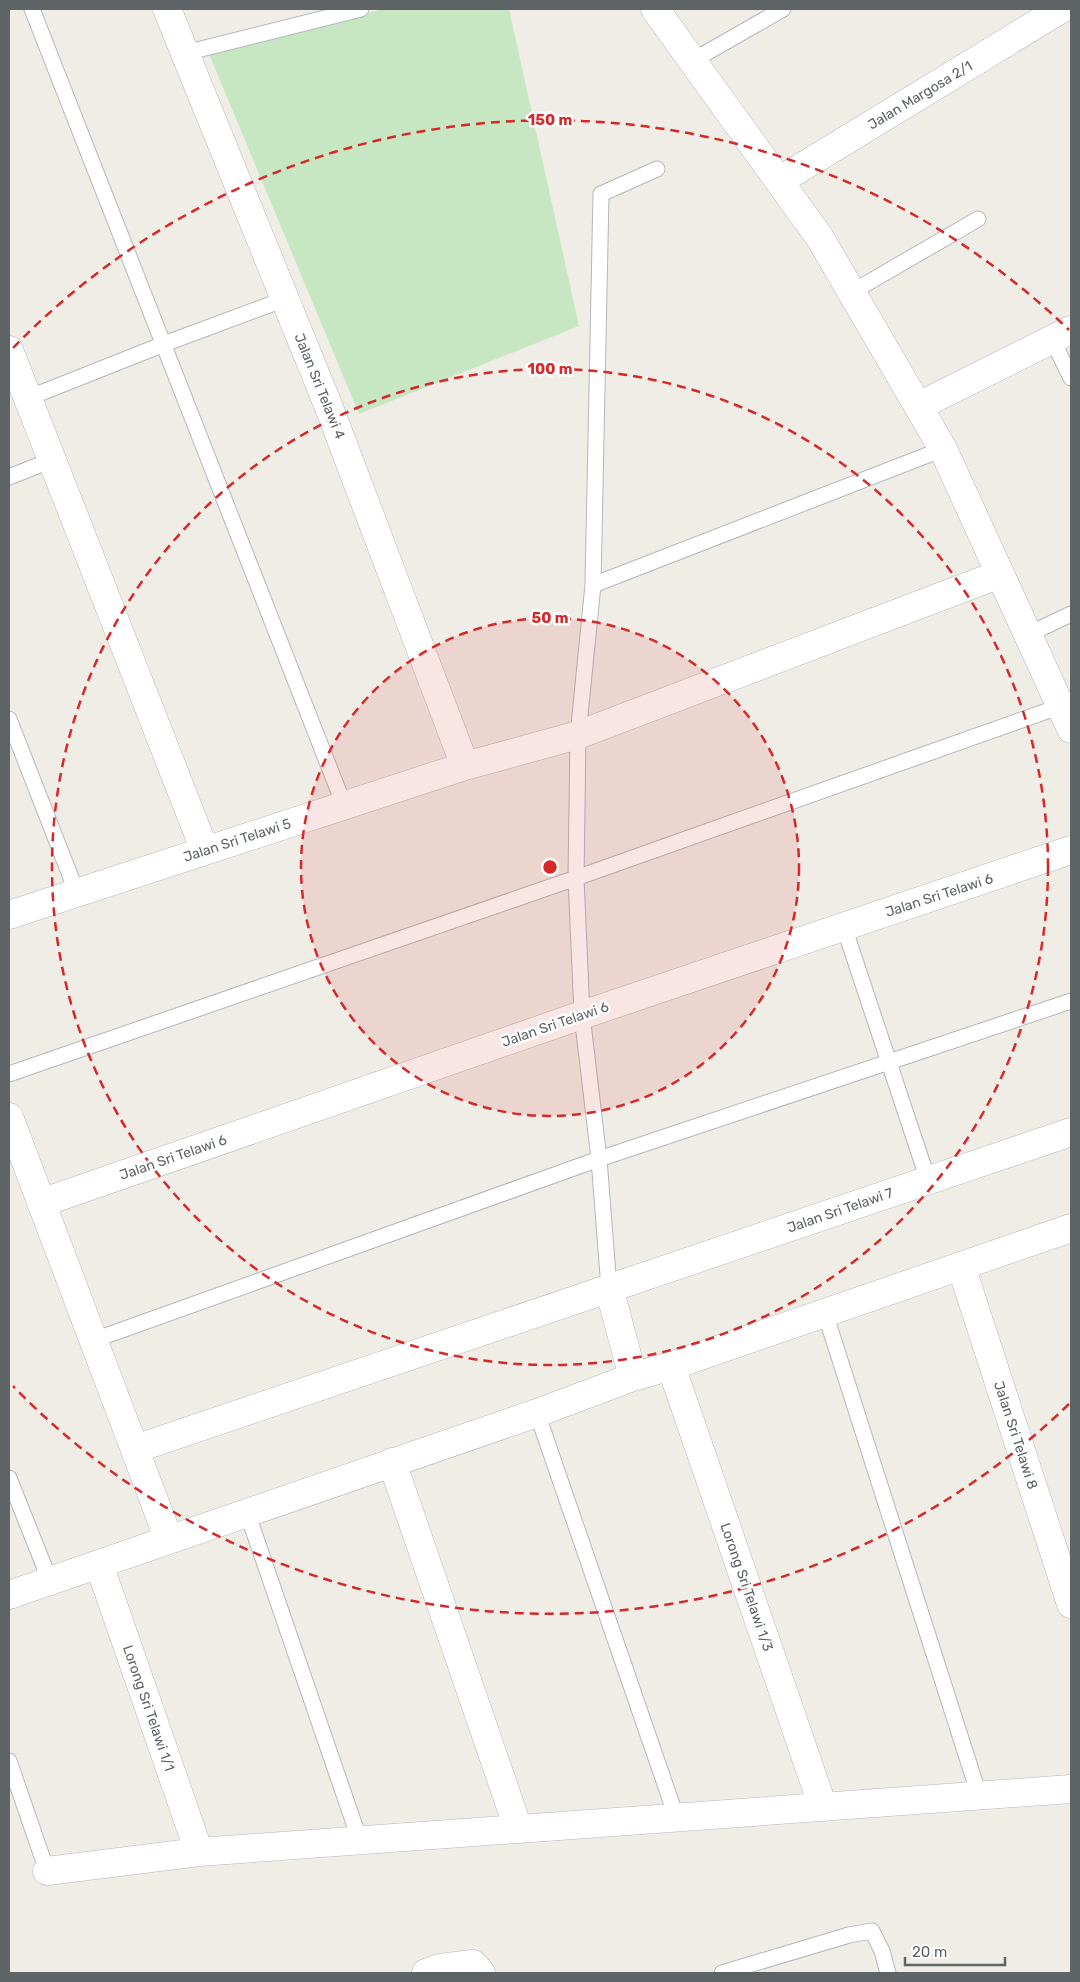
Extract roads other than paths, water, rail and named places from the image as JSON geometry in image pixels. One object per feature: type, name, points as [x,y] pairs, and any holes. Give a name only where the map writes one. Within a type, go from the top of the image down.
[{"type":"street","name":"Jalan Sri Telawi 4","points":[[167,9],[328,406],[465,766]]},
{"type":"street","points":[[655,9],[820,238],[919,406],[943,449],[1066,718]]},
{"type":"street","name":"Jalan Margosa 2/1","points":[[779,181],[1061,9]]},
{"type":"street","points":[[919,406],[1062,335]]},
{"type":"street","points":[[9,350],[205,850]]},
{"type":"street","name":"Jalan Sri Telawi 5","points":[[9,915],[465,766],[578,735],[1000,574]]},
{"type":"street","name":"Jalan Sri Telawi 6","points":[[41,1202],[582,1014],[1071,850]]},
{"type":"street","points":[[9,1117],[169,1540]]},
{"type":"street","name":"Jalan Sri Telawi 7","points":[[135,1450],[1071,1132]]},
{"type":"street","points":[[9,1595],[537,1413],[634,1377],[671,1366],[1071,1228]]},
{"type":"street","name":"Jalan Sri Telawi 8","points":[[961,1266],[1071,1604]]},
{"type":"street","points":[[609,1288],[634,1377]]},
{"type":"street","name":"Lorong Sri Telawi 1/3","points":[[671,1366],[823,1807]]},
{"type":"street","points":[[392,1462],[518,1828]]},
{"type":"street","name":"Lorong Sri Telawi 1/1","points":[[99,1564],[199,1852]]},
{"type":"street","points":[[47,1871],[199,1852],[518,1828],[677,1819],[1071,1789]]},
{"type":"street","points":[[426,1973],[440,1968],[473,1964],[481,1973]]},
{"type":"lane","points":[[32,9],[344,805]]},
{"type":"lane","points":[[185,53],[360,9]]},
{"type":"lane","points":[[692,61],[783,9]]},
{"type":"lane","points":[[609,1288],[599,1159],[582,1014],[576,878],[578,735],[593,585],[601,194],[657,169]]},
{"type":"lane","points":[[852,292],[978,219]]},
{"type":"lane","points":[[28,398],[164,344],[285,299]]},
{"type":"lane","points":[[1062,335],[1071,378]]},
{"type":"lane","points":[[593,585],[943,449]]},
{"type":"lane","points":[[9,477],[52,460]]},
{"type":"lane","points":[[1027,635],[1071,614]]},
{"type":"lane","points":[[9,1074],[576,878],[1066,718]]},
{"type":"lane","points":[[9,719],[77,893]]},
{"type":"lane","points":[[844,926],[928,1180]]},
{"type":"lane","points":[[94,1340],[599,1159],[1071,1001]]},
{"type":"lane","points":[[825,1313],[979,1795]]},
{"type":"lane","points":[[537,1413],[677,1819]]},
{"type":"lane","points":[[9,1478],[50,1581]]},
{"type":"lane","points":[[247,1512],[360,1841]]},
{"type":"lane","points":[[9,1761],[47,1871]]},
{"type":"lane","points":[[722,1973],[850,1934],[872,1931],[882,1951],[888,1973]]}]
